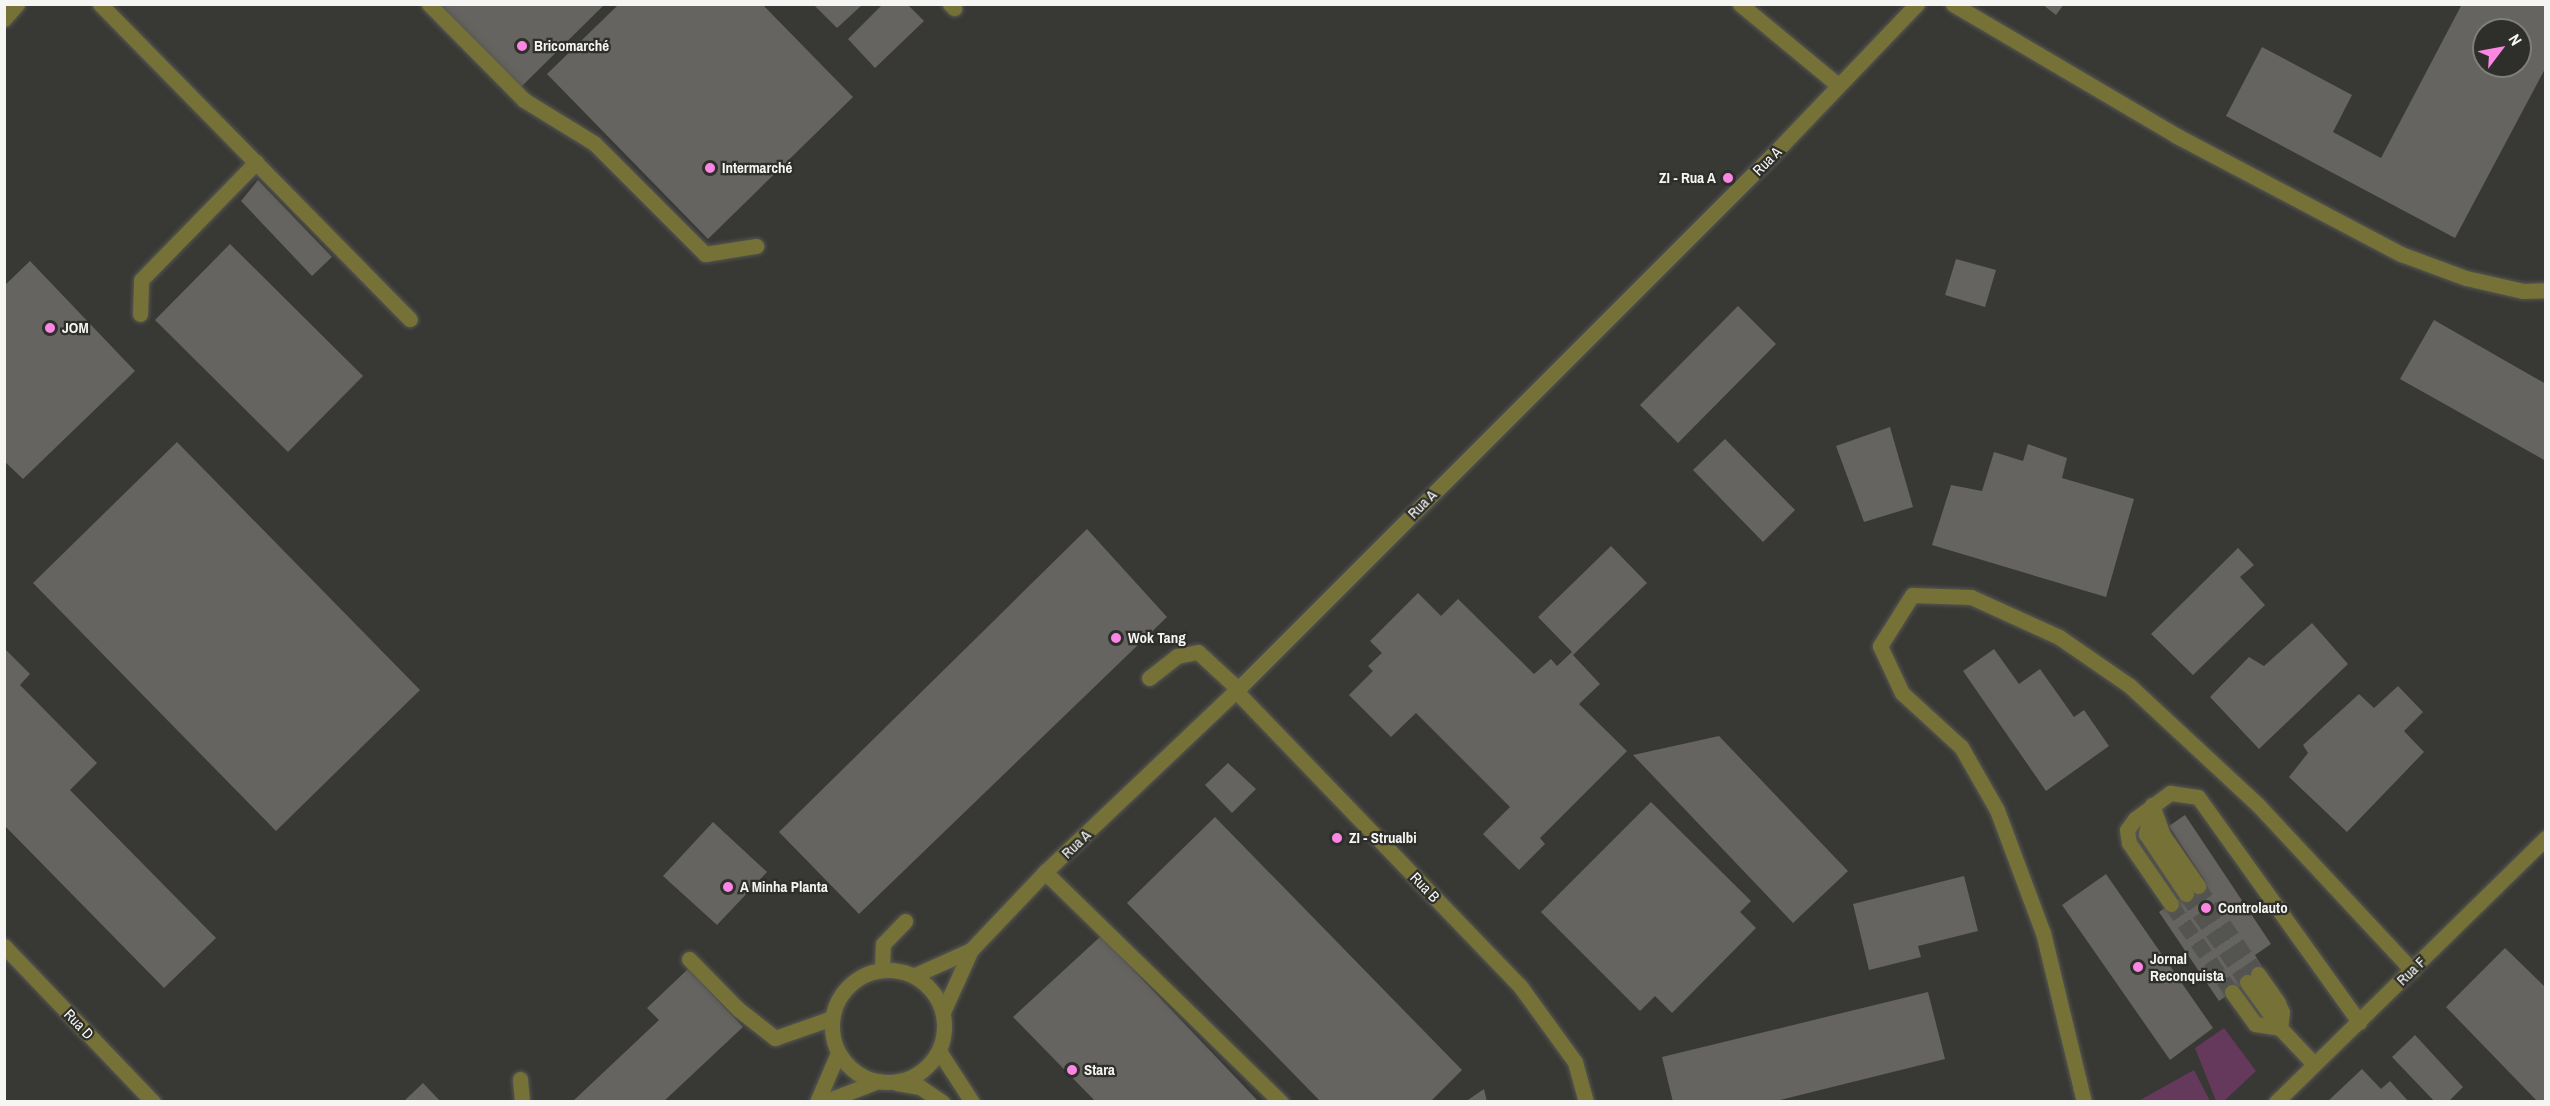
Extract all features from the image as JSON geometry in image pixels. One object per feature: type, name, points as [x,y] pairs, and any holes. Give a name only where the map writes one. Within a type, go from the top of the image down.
[{"type":"street","points":[[4,19],[17,4]]},
{"type":"street","points":[[100,4],[410,319]]},
{"type":"street","points":[[429,4],[524,100],[594,143],[705,254],[756,246]]},
{"type":"street","points":[[1740,4],[1838,85]]},
{"type":"street","name":"Rua A","points":[[943,1012],[971,950],[1045,872],[1237,689],[1784,144],[1917,4]]},
{"type":"street","points":[[1953,4],[2177,136],[2401,254],[2466,278],[2523,291],[2546,290]]},
{"type":"street","points":[[140,314],[141,280],[256,162]]},
{"type":"street","points":[[2084,1101],[2043,933],[1997,810],[1961,747],[1902,693],[1880,646],[1912,595],[1971,597],[2060,637],[2130,686],[2258,805],[2412,970]]},
{"type":"street","name":"Rua B","points":[[1149,678],[1177,656],[1198,652],[1237,689],[1520,986],[1575,1062],[1586,1101]]},
{"type":"street","points":[[2171,904],[2129,843],[2127,830],[2152,805],[2170,793],[2198,797],[2359,1022]]},
{"type":"street","points":[[2152,805],[2146,834],[2192,890]]},
{"type":"street","name":"Rua F","points":[[2276,1101],[2546,838]]},
{"type":"street","points":[[1045,872],[1281,1101]]},
{"type":"street","points":[[882,969],[883,945],[905,921]]},
{"type":"street","name":"Rua D","points":[[4,946],[153,1101]]},
{"type":"street","points":[[915,975],[971,950]]},
{"type":"street","points":[[689,959],[738,1010],[775,1038],[832,1018]]},
{"type":"street","points":[[824,1101],[884,1082],[919,1073],[939,1052],[944,1032],[943,1012],[937,997],[915,975],[899,970],[882,969],[864,974],[848,985],[837,1000],[832,1018],[832,1036],[838,1053],[855,1071],[884,1082],[920,1087],[942,1101]]},
{"type":"street","points":[[2252,978],[2280,1028],[2314,1065]]},
{"type":"street","points":[[2232,992],[2255,1024],[2280,1028]]},
{"type":"street","points":[[939,1052],[972,1101]]},
{"type":"street","points":[[817,1101],[838,1053]]},
{"type":"street","points":[[520,1079],[522,1101]]},
{"type":"shaded area","points":[[2224,1028],[2256,1071],[2224,1101],[2216,1101],[2195,1048]]},
{"type":"shaded area","points":[[2194,1070],[2210,1101],[2139,1101],[2142,1099]]},
{"type":"building","name":"Bricomarché","points":[[440,4],[605,4],[521,87]]},
{"type":"building","points":[[883,4],[907,4],[924,21],[875,68],[848,39]]},
{"type":"building","points":[[2042,4],[2064,4],[2056,15]]},
{"type":"building","points":[[2462,4],[2546,4],[2546,67],[2455,238],[2226,116],[2262,47],[2352,95],[2333,132],[2381,158]]},
{"type":"building","name":"Intermarché","points":[[618,5],[763,5],[853,97],[708,239],[547,74]]},
{"type":"building","points":[[814,5],[862,5],[837,28]]},
{"type":"building","points":[[258,180],[332,257],[312,276],[241,201]]},
{"type":"building","points":[[230,244],[363,376],[288,452],[155,320]]},
{"type":"building","points":[[1956,259],[1996,270],[1985,307],[1945,295]]},
{"type":"building","name":"JOM","points":[[30,261],[135,371],[23,479],[4,461],[4,286]]},
{"type":"building","points":[[1738,306],[1776,344],[1678,443],[1640,405]]},
{"type":"building","points":[[2434,320],[2546,384],[2546,461],[2400,379]]},
{"type":"building","points":[[1890,427],[1913,507],[1864,522],[1836,446]]},
{"type":"building","points":[[1725,439],[1795,510],[1763,542],[1693,470]]},
{"type":"building","points":[[177,442],[420,690],[276,831],[33,583]]},
{"type":"building","points":[[2028,444],[2067,458],[2062,478],[2134,499],[2106,597],[1932,545],[1951,485],[1982,491],[1994,452],[2023,461]]},
{"type":"building","points":[[1087,529],[1167,617],[859,914],[779,832]]},
{"type":"building","points":[[1611,546],[1647,583],[1573,655],[1600,684],[1579,704],[1627,751],[1540,838],[1545,844],[1519,870],[1483,834],[1510,807],[1416,713],[1391,737],[1349,695],[1373,671],[1368,666],[1382,653],[1370,641],[1418,593],[1441,616],[1458,599],[1534,674],[1551,659],[1557,666],[1572,652],[1538,617]]},
{"type":"building","points":[[2238,548],[2254,565],[2240,577],[2265,605],[2193,675],[2151,634]]},
{"type":"building","points":[[2312,623],[2348,664],[2259,749],[2210,697],[2249,657],[2264,666]]},
{"type":"building","points":[[4,648],[30,674],[20,685],[97,763],[70,790],[216,938],[164,988],[4,825]]},
{"type":"building","points":[[1994,649],[2019,684],[2040,669],[2074,717],[2084,710],[2109,746],[2046,791],[1963,671]]},
{"type":"building","points":[[2398,686],[2423,712],[2404,731],[2424,752],[2347,832],[2289,777],[2308,753],[2303,745],[2359,694],[2374,708]]},
{"type":"building","points":[[1719,736],[1848,871],[1793,923],[1633,755]]},
{"type":"building","points":[[1228,763],[1256,789],[1232,813],[1205,785]]},
{"type":"building","points":[[1651,802],[1751,901],[1740,912],[1756,928],[1672,1013],[1655,996],[1640,1011],[1541,912]]},
{"type":"building","name":"Controlauto","points":[[2185,815],[2271,944],[2255,955],[2264,970],[2219,1001],[2159,912],[2205,881],[2169,826]]},
{"type":"building","points":[[1215,817],[1462,1070],[1430,1102],[1321,1102],[1127,903]]},
{"type":"building","points":[[713,822],[767,872],[717,925],[663,876]]},
{"type":"building","name":"Jornal Reconquista","points":[[2106,874],[2213,1028],[2170,1060],[2062,905]]},
{"type":"building","points":[[1964,876],[1978,931],[1918,946],[1921,957],[1869,970],[1853,904]]},
{"type":"building","points":[[1101,936],[1259,1102],[1096,1102],[1013,1017]]},
{"type":"building","points":[[2505,948],[2546,988],[2546,1102],[2538,1102],[2446,1007]]},
{"type":"building","points":[[688,969],[743,1027],[663,1102],[572,1102],[659,1020],[647,1008]]},
{"type":"building","points":[[1928,992],[1945,1059],[1772,1102],[1673,1102],[1662,1057]]},
{"type":"building","points":[[2415,1035],[2463,1087],[2448,1102],[2435,1102],[2392,1057]]},
{"type":"building","points":[[2362,1069],[2381,1089],[2390,1081],[2409,1102],[2327,1102]]},
{"type":"building","points":[[423,1083],[441,1102],[403,1102]]},
{"type":"building","points":[[1484,1089],[1487,1102],[1465,1102]]},
{"type":"tunnel","points":[[2198,886],[2258,974]]},
{"type":"tunnel","points":[[2186,894],[2247,982]]},
{"type":"tunnel","points":[[2171,904],[2232,992]]},
{"type":"place","name":"Bricomarché","points":[[522,46]]},
{"type":"place","name":"Intermarché","points":[[710,168]]},
{"type":"place","name":"ZI - Rua A","points":[[1728,178]]},
{"type":"place","name":"JOM","points":[[50,328]]},
{"type":"place","name":"Wok Tang","points":[[1116,638]]},
{"type":"place","name":"ZI - Strualbi","points":[[1337,838]]},
{"type":"place","name":"A Minha Planta","points":[[728,887]]},
{"type":"place","name":"Controlauto","points":[[2206,908]]},
{"type":"place","name":"Jornal Reconquista","points":[[2138,967]]},
{"type":"place","name":"Stara","points":[[1072,1070]]}]
